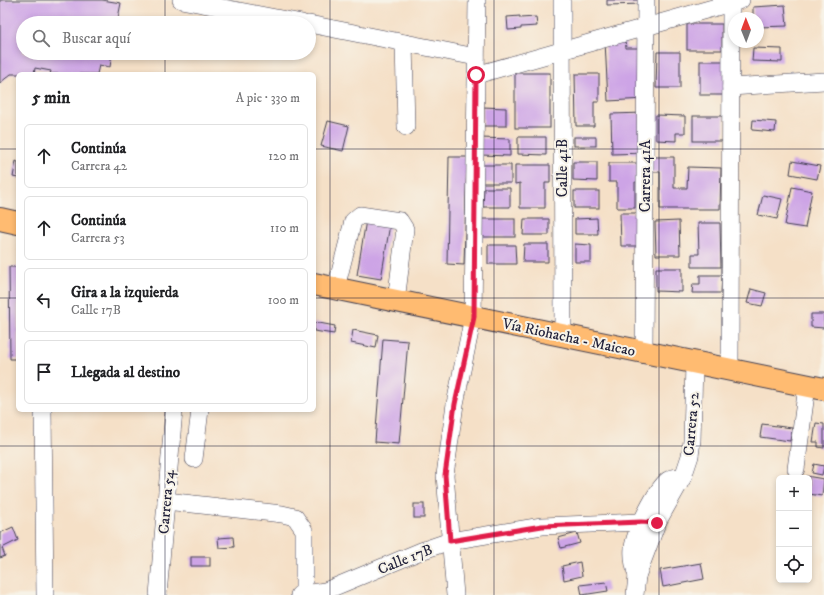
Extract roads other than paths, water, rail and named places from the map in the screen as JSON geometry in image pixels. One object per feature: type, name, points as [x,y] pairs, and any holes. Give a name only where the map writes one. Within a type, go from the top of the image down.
[{"type":"highway","points":[[0,219],[16,223]]},
{"type":"highway","name":"Vía Riohacha - Maicao","points":[[316,284],[815,388]]},
{"type":"street","points":[[181,0],[261,7],[284,16]]},
{"type":"street","points":[[454,595],[445,475],[455,404],[474,317],[477,0]]},
{"type":"street","name":"Calle 41B","points":[[562,0],[562,335]]},
{"type":"street","name":"Carrera 41A","points":[[644,352],[646,0]]},
{"type":"street","points":[[476,75],[734,1],[730,87],[730,370]]},
{"type":"street","points":[[316,25],[476,57]]},
{"type":"street","points":[[404,43],[406,127]]},
{"type":"street","points":[[730,87],[824,81]]},
{"type":"street","points":[[336,288],[353,221],[360,215],[400,221],[405,229],[396,301]]},
{"type":"street","name":"Carrera 52","points":[[649,523],[662,485],[674,477],[683,477],[690,456],[692,441],[694,363]]},
{"type":"street","points":[[796,468],[815,388]]},
{"type":"street","points":[[43,412],[45,595]]},
{"type":"street","name":"Carrera 54","points":[[158,595],[174,412]]},
{"type":"street","points":[[194,459],[200,412]]},
{"type":"street","points":[[166,501],[282,514],[295,517],[304,530],[302,595]]},
{"type":"street","points":[[635,595],[637,576],[633,560],[633,547],[649,523]]},
{"type":"street","name":"Calle 17B","points":[[302,595],[326,593],[421,551],[450,541],[542,526],[649,523]]}]
